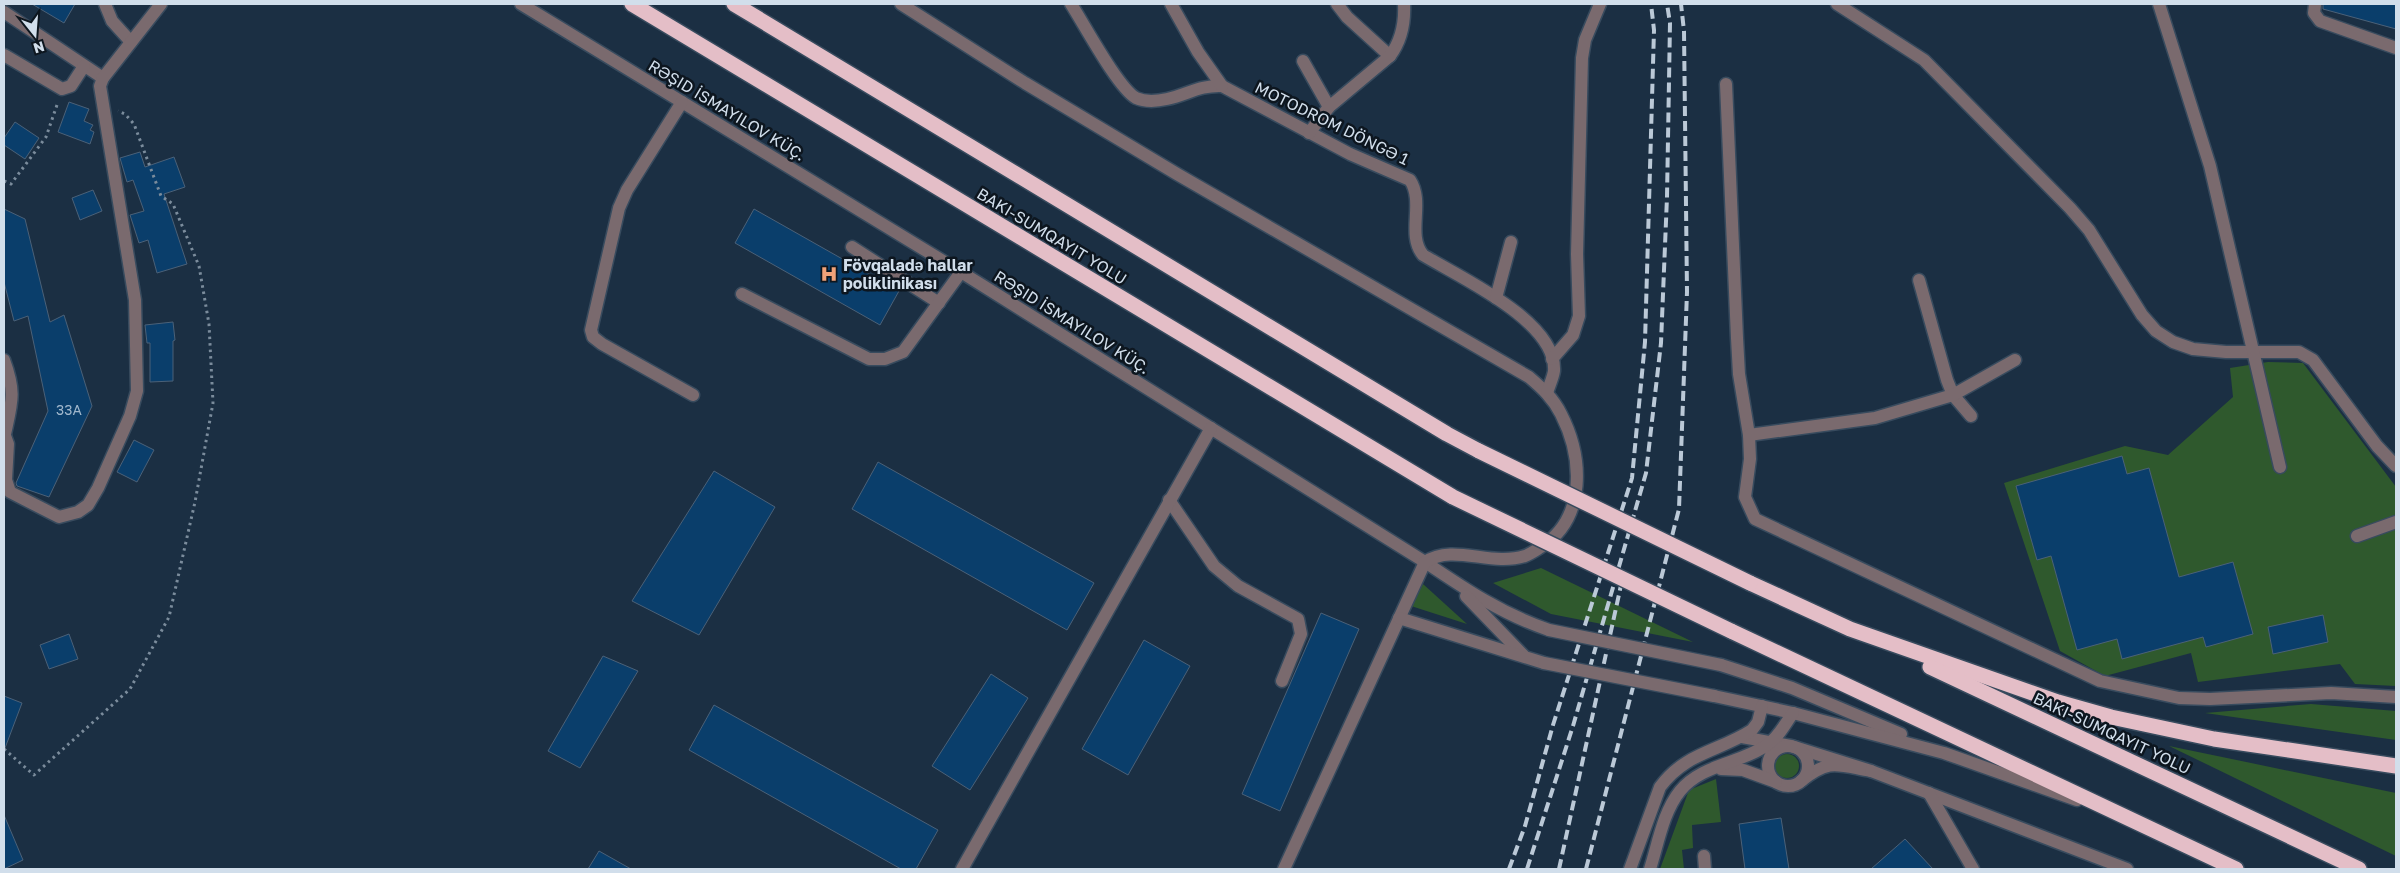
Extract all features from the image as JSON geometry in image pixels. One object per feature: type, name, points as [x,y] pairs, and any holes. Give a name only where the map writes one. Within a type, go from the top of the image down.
[{"type":"highway","points":[[632,4],[1453,497],[1731,631],[2236,869]]},
{"type":"highway","points":[[734,4],[1447,434],[1750,583],[2359,869]]},
{"type":"highway","points":[[1850,629],[2058,702],[2111,717],[2214,739],[2396,766]]},
{"type":"street","points":[[105,4],[112,21],[131,42]]},
{"type":"street","points":[[4,360],[12,381],[13,400],[4,434],[8,444],[6,480],[10,492],[59,517],[66,517],[78,512],[88,505],[93,496],[130,416],[137,391],[135,300],[102,110],[100,86],[103,78],[161,4]]},
{"type":"street","points":[[521,4],[961,272],[1425,562],[1453,583],[1499,610],[1548,630],[1752,673],[1792,688],[1944,753],[2130,820]]},
{"type":"street","points":[[901,4],[1024,83],[1177,174],[1529,377],[1548,393],[1561,414],[1571,442],[1578,472],[1578,489],[1572,509],[1563,526],[1552,540],[1527,556],[1512,560],[1491,560],[1444,554],[1434,556],[1425,562],[1284,869]]},
{"type":"street","points":[[1171,4],[1198,52],[1222,86]]},
{"type":"street","points":[[1337,4],[1347,17],[1390,56]]},
{"type":"street","points":[[1309,133],[1330,107],[1390,56],[1397,46],[1401,32],[1404,4]]},
{"type":"street","points":[[1552,359],[1574,335],[1579,316],[1577,254],[1582,58],[1585,40],[1600,4]]},
{"type":"street","points":[[1837,4],[1924,60],[2070,208],[2089,230],[2142,314],[2156,331],[2173,342],[2193,349],[2299,352],[2313,360],[2377,446],[2396,466]]},
{"type":"street","points":[[2159,4],[2210,166],[2280,467]]},
{"type":"street","points":[[2315,4],[2314,13],[2320,21],[2396,48]]},
{"type":"street","points":[[1075,5],[1123,86],[1136,98],[1148,101],[1167,99],[1198,87],[1222,86]]},
{"type":"street","points":[[4,12],[103,78]]},
{"type":"street","points":[[4,55],[41,79],[62,89],[71,86],[84,66]]},
{"type":"street","points":[[1303,61],[1330,107]]},
{"type":"street","points":[[1726,84],[1737,347],[1739,374],[1749,434],[1750,460],[1744,497],[1755,519],[2100,681],[2179,698],[2210,699],[2331,693],[2396,697]]},
{"type":"street","name":"MOTODROM DÖNGƏ 1","points":[[1222,86],[1377,167],[1410,180],[1414,187],[1416,198],[1417,248],[1423,256],[1496,298],[1532,324],[1549,348],[1552,359],[1554,370],[1548,393]]},
{"type":"street","points":[[682,102],[627,190],[619,208],[591,330],[594,337],[602,344],[693,395]]},
{"type":"street","points":[[1496,298],[1511,242]]},
{"type":"street","points":[[852,247],[939,303]]},
{"type":"street","points":[[742,294],[869,359],[885,359],[903,352],[961,272]]},
{"type":"street","points":[[1919,280],[1947,380],[1953,395],[1971,416]]},
{"type":"street","points":[[1749,434],[1856,422],[1953,395],[2015,360]]},
{"type":"street","points":[[962,869],[1210,428]]},
{"type":"street","points":[[1169,500],[1214,566],[1238,586],[1298,619],[1301,634],[1282,681]]},
{"type":"street","points":[[2357,536],[2396,522]]},
{"type":"street","points":[[1453,583],[1524,657]]},
{"type":"street","points":[[1399,618],[1544,663],[1762,706],[1944,753]]},
{"type":"street","points":[[1630,869],[1660,787],[1668,776],[1692,758],[1742,737],[1752,730],[1758,722],[1762,706]]},
{"type":"street","points":[[1650,869],[1673,801],[1689,782],[1703,772],[1754,752],[1772,741],[1793,713]]},
{"type":"street","points":[[1742,737],[1791,746],[1871,771],[2127,869]]},
{"type":"street","points":[[1776,782],[1770,775],[1767,767],[1769,758],[1774,751],[1782,746],[1791,746],[1799,749],[1806,756],[1806,774],[1801,781]]},
{"type":"street","points":[[1703,772],[1732,768],[1744,770],[1784,786],[1793,785],[1801,781],[1817,768],[1826,764],[1871,771]]},
{"type":"street","points":[[1929,793],[1973,869]]},
{"type":"path","points":[[4,181],[11,184],[46,138],[62,89]]},
{"type":"path","points":[[4,749],[34,775],[130,689],[169,618],[195,502],[213,403],[209,324],[199,266],[174,204],[161,196],[134,124],[125,114],[114,110],[102,110]]},
{"type":"green space","points":[[2268,362],[2303,363],[2396,487],[2396,686],[2355,684],[2340,664],[2198,682],[2191,653],[2105,676],[2060,651],[2004,483],[2125,446],[2168,455],[2233,397],[2230,368]]},
{"type":"green space","points":[[1541,568],[1693,642],[1551,614],[1493,583]]},
{"type":"green space","points":[[1423,584],[1467,624],[1411,606]]},
{"type":"green space","points":[[2311,704],[2396,711],[2396,740],[2205,713]]},
{"type":"green space","points":[[2169,746],[2396,793],[2396,856]]},
{"type":"green space","points":[[1782,754],[1792,754],[1799,761],[1799,771],[1792,778],[1782,778],[1775,771],[1775,761]]},
{"type":"green space","points":[[1716,779],[1721,822],[1692,825],[1693,848],[1682,850],[1684,869],[1660,869],[1689,790]]},
{"type":"building","points":[[32,4],[75,4],[64,23]]},
{"type":"building","points":[[2323,4],[2396,4],[2396,29],[2323,9]]},
{"type":"building","points":[[69,102],[89,109],[84,121],[93,125],[90,130],[94,132],[90,144],[58,132]]},
{"type":"building","points":[[15,122],[39,138],[25,159],[4,145],[4,138]]},
{"type":"building","points":[[140,152],[145,167],[174,157],[185,187],[164,194],[187,264],[157,273],[148,240],[139,243],[130,215],[144,211],[133,180],[127,182],[120,158]]},
{"type":"building","points":[[93,190],[102,211],[80,220],[72,198]]},
{"type":"building","points":[[4,209],[25,219],[50,322],[64,315],[92,406],[49,497],[17,486],[16,483],[48,411],[28,316],[14,321],[4,282]]},
{"type":"building","name":"Fövqaladə hallar poliklinikası","points":[[754,209],[899,291],[880,325],[735,243]]},
{"type":"building","points":[[173,322],[175,340],[173,341],[173,381],[150,382],[150,343],[147,343],[145,325]]},
{"type":"building","points":[[134,440],[154,450],[137,482],[117,472]]},
{"type":"building","points":[[2122,456],[2127,474],[2149,468],[2179,577],[2233,562],[2253,634],[2206,647],[2203,637],[2122,659],[2117,639],[2077,650],[2051,556],[2037,560],[2016,486]]},
{"type":"building","points":[[878,462],[1094,583],[1067,630],[852,509]]},
{"type":"building","points":[[714,471],[775,507],[699,635],[632,601]]},
{"type":"building","points":[[1321,613],[1359,629],[1280,811],[1242,794]]},
{"type":"building","points":[[2323,615],[2328,642],[2273,654],[2268,627]]},
{"type":"building","points":[[69,634],[78,659],[49,669],[40,645]]},
{"type":"building","points":[[1144,640],[1190,666],[1128,775],[1082,749]]},
{"type":"building","points":[[603,656],[638,671],[580,768],[548,751]]},
{"type":"building","points":[[991,674],[1028,698],[970,790],[932,766]]},
{"type":"building","points":[[4,696],[22,703],[5,748],[4,748]]},
{"type":"building","points":[[714,705],[938,830],[916,869],[901,869],[689,750]]},
{"type":"building","points":[[4,815],[23,860],[4,869]]},
{"type":"building","points":[[1781,818],[1789,869],[1745,869],[1739,824]]},
{"type":"building","points":[[1905,839],[1933,869],[1871,869]]},
{"type":"building","points":[[599,851],[631,869],[588,869]]},
{"type":"railway","points":[[1509,869],[1525,826],[1553,725],[1632,478],[1645,342],[1654,30],[1651,4]]},
{"type":"railway","points":[[1527,869],[1573,726],[1646,473],[1661,343],[1667,197],[1670,23],[1667,4]]},
{"type":"railway","points":[[1586,869],[1679,509],[1687,292],[1684,31],[1681,4]]},
{"type":"railway","points":[[1559,869],[1623,576]]},
{"type":"place","name":"Fövqaladə hallar poliklinikası","points":[[829,274]]}]
